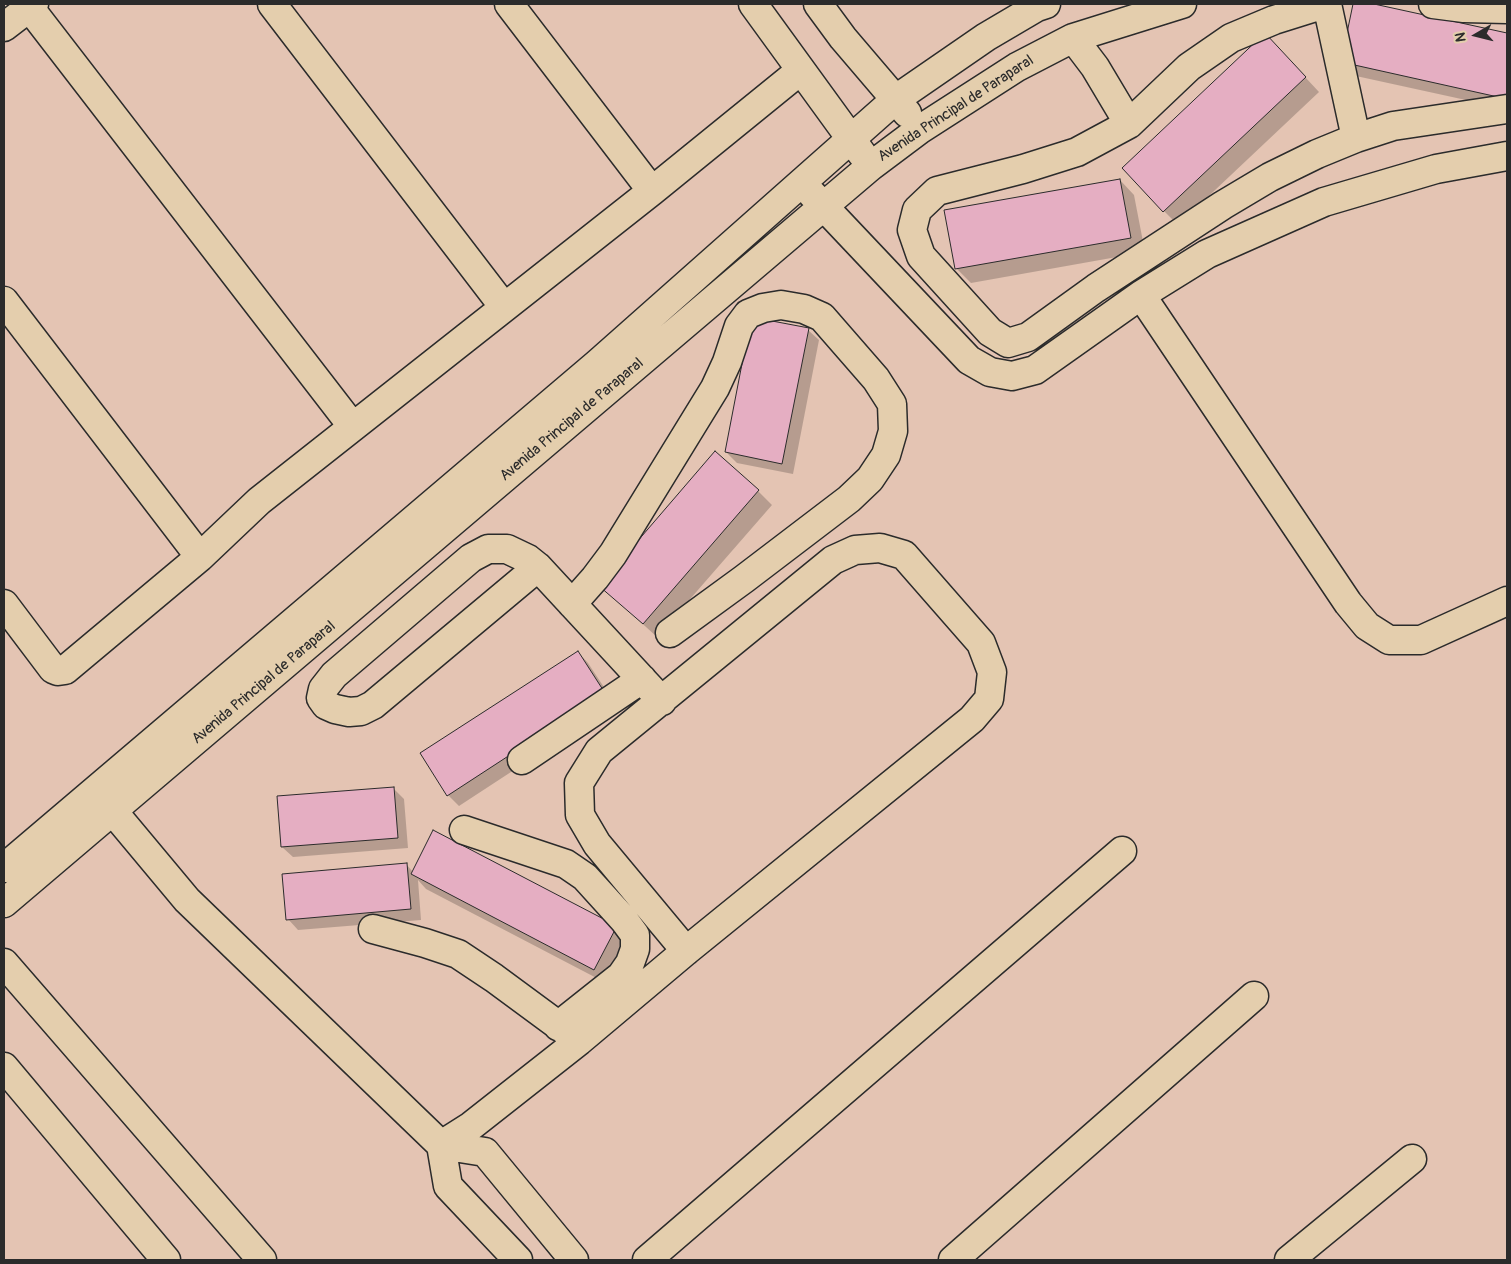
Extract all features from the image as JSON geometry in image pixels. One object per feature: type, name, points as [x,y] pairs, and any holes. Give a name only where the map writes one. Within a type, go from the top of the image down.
[{"type":"street","points":[[272,4],[504,308]]},
{"type":"street","points":[[509,4],[652,191]]},
{"type":"street","points":[[753,4],[871,166]]},
{"type":"street","points":[[818,4],[843,38],[896,99],[919,130]]},
{"type":"street","name":"Avenida Principal de Paraparal","points":[[4,868],[597,364],[896,99],[986,36],[1037,7],[1046,4]]},
{"type":"street","name":"Avenida Principal de Paraparal","points":[[4,903],[871,166],[919,130],[1017,67],[1073,38],[1182,4]]},
{"type":"street","points":[[1356,138],[1326,4],[1274,20],[1231,38],[1189,67],[1129,124],[1077,152],[1023,169],[937,191],[917,210],[912,230],[921,256],[990,332],[1008,343],[1028,337],[1096,288],[1223,206],[1270,177],[1317,154],[1356,138],[1393,126],[1507,109]]},
{"type":"street","points":[[1433,4],[1464,8],[1507,9]]},
{"type":"street","points":[[4,27],[32,6],[353,427]]},
{"type":"street","points":[[1073,38],[1095,67],[1129,124]]},
{"type":"street","points":[[4,604],[53,669],[58,671],[64,670],[200,558],[259,501],[652,191],[801,70]]},
{"type":"street","points":[[802,182],[969,360],[990,372],[1012,376],[1035,370],[1141,295],[1207,254],[1324,202],[1436,169],[1507,156]]},
{"type":"street","points":[[1141,295],[1348,603],[1367,626],[1389,640],[1420,640],[1507,602]]},
{"type":"street","points":[[4,301],[200,558]]},
{"type":"street","points":[[572,604],[595,578],[612,554],[710,396],[727,362],[739,326],[748,314],[763,308],[781,305],[804,308],[822,317],[876,379],[892,404],[893,431],[886,455],[870,479],[849,499],[670,633]]},
{"type":"street","points":[[569,1034],[686,951],[972,720],[989,699],[992,672],[981,643],[904,555],[880,548],[855,550],[833,560],[599,751],[578,784],[580,815],[597,844],[686,951]]},
{"type":"street","points":[[538,567],[373,705],[361,711],[349,712],[326,705],[321,698],[323,689],[334,675],[471,558],[488,549],[507,549],[528,559],[538,567],[662,701]]},
{"type":"street","points":[[744,579],[771,611]]},
{"type":"street","points":[[522,760],[642,679]]},
{"type":"street","points":[[96,790],[188,900],[441,1145],[485,1152],[574,1260]]},
{"type":"street","points":[[441,1145],[471,1126],[569,1034],[621,976],[630,963],[635,950],[635,935],[585,877],[566,864],[464,830]]},
{"type":"street","points":[[647,1260],[1122,851]]},
{"type":"street","points":[[373,929],[458,954],[494,978],[569,1034]]},
{"type":"street","points":[[4,963],[262,1260]]},
{"type":"street","points":[[953,1260],[1254,996]]},
{"type":"street","points":[[4,1066],[166,1260]]},
{"type":"street","points":[[441,1145],[448,1186],[518,1260]]},
{"type":"street","points":[[1289,1260],[1412,1159]]},
{"type":"building","points":[[1353,4],[1374,4],[1507,33],[1507,99],[1341,62]]},
{"type":"building","points":[[1265,33],[1306,77],[1163,212],[1122,168]]},
{"type":"building","points":[[1120,179],[1131,238],[955,269],[944,210]]},
{"type":"building","points":[[751,317],[809,328],[782,464],[725,452]]},
{"type":"building","points":[[715,451],[759,490],[643,624],[599,586]]},
{"type":"building","points":[[578,651],[605,693],[447,796],[420,753]]},
{"type":"building","points":[[394,787],[398,838],[281,847],[277,796]]},
{"type":"building","points":[[433,830],[617,926],[594,970],[411,874]]},
{"type":"building","points":[[407,863],[411,909],[286,920],[282,874]]}]
